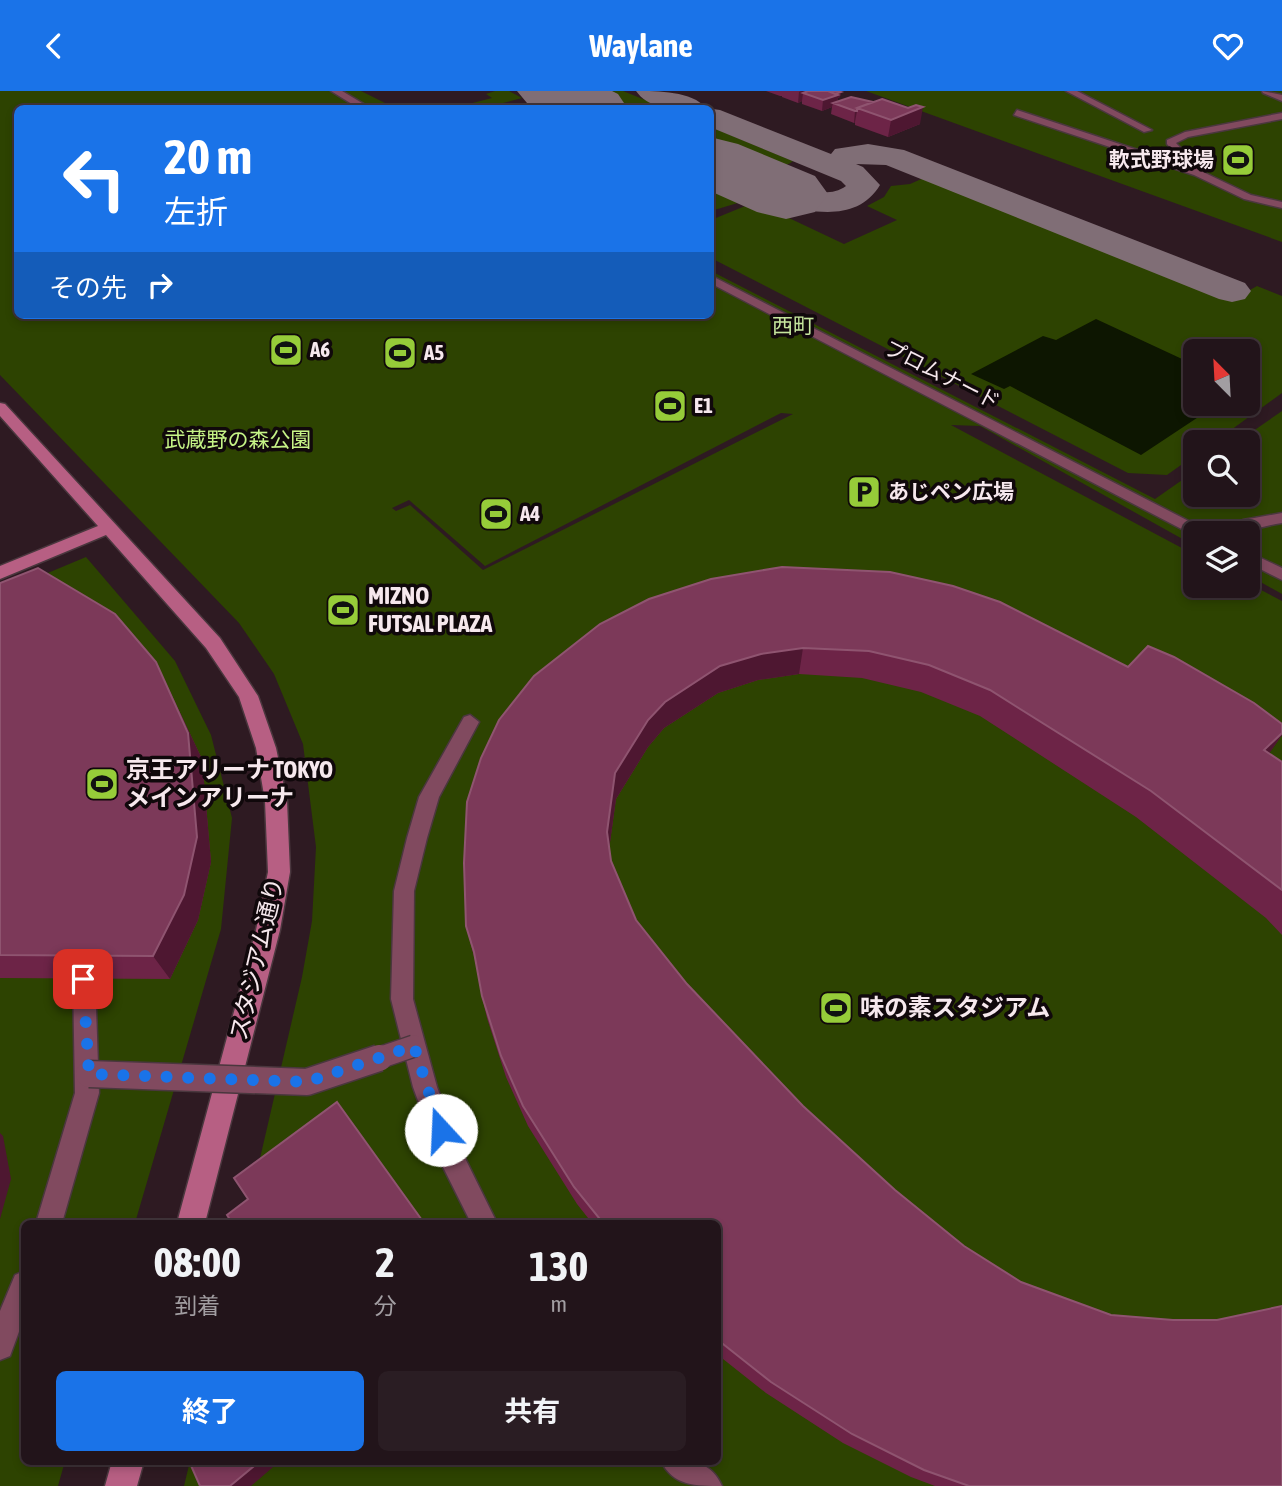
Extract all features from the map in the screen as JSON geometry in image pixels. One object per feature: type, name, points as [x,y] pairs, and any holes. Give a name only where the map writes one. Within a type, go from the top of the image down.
[{"type":"street","points":[[335,91],[361,105]]},
{"type":"street","points":[[1070,91],[1159,135],[1199,174]]},
{"type":"street","points":[[1266,91],[1282,98]]},
{"type":"street","points":[[1017,113],[1199,174],[1248,197],[1282,205]]},
{"type":"street","points":[[1159,135],[1185,135],[1282,116]]},
{"type":"street","name":"プロムナード","points":[[714,280],[1183,523]]},
{"type":"street","name":"スタジアム通り","points":[[0,407],[213,643],[232,670],[248,697],[257,722],[276,801],[279,872],[268,930],[192,1220]]},
{"type":"street","points":[[1259,521],[1282,517]]},
{"type":"street","points":[[0,573],[108,528]]},
{"type":"street","points":[[1260,563],[1282,575]]},
{"type":"street","points":[[470,722],[429,797],[404,891],[402,999],[425,1087],[449,1152],[483,1220]]},
{"type":"street","points":[[49,1220],[87,1093],[89,1074],[83,979]]},
{"type":"street","points":[[89,1074],[307,1082],[414,1046]]},
{"type":"street","points":[[0,1346],[21,1292]]},
{"type":"street","points":[[121,1486],[127,1465]]},
{"type":"street","points":[[681,1465],[708,1486]]},
{"type":"green space","name":"味の素スタジアム","points":[[0,91],[361,91],[389,105],[14,105],[14,319],[714,319],[714,273],[1155,499],[1183,479],[1183,507],[1260,507],[1260,430],[1255,430],[1282,411],[1282,594],[1260,582],[1260,521],[1183,521],[1183,539],[980,426],[951,425],[1183,549],[1183,598],[1260,598],[1260,589],[1282,601],[1282,1486],[184,1486],[189,1465],[721,1465],[721,1220],[246,1220],[302,977],[312,921],[316,847],[303,744],[274,674],[239,623],[0,375]],"holes":[[[781,413],[793,414],[483,570],[410,505],[396,511],[392,508],[409,500],[485,566]]]},
{"type":"green space","points":[[509,91],[522,98],[495,105],[465,105],[492,98],[486,94]]},
{"type":"green space","points":[[592,91],[623,91],[658,105],[627,105]]},
{"type":"green space","points":[[866,91],[1282,91],[1282,242]]},
{"type":"green space","points":[[714,128],[793,161],[776,166],[741,155],[714,142]]},
{"type":"green space","points":[[926,177],[1234,299],[1257,286],[1282,296],[1282,393],[1260,409],[1260,339],[1183,339],[1183,417],[1249,417],[1231,430],[1183,430],[1183,464],[1167,475],[1128,473],[714,260],[714,219],[755,202],[844,244],[897,220],[867,206],[884,197],[891,186],[910,184]]},
{"type":"green space","points":[[714,181],[751,199],[714,210]]},
{"type":"green space","points":[[86,557],[175,661],[211,735],[232,818],[221,929],[136,1220],[21,1220],[21,1465],[64,1465],[58,1486],[0,1486],[0,593]]},
{"type":"shaded area","points":[[1096,319],[1183,359],[1183,417],[1198,417],[1141,455],[1010,386],[1004,389],[971,374],[1043,336],[1056,340]]},
{"type":"building","points":[[828,91],[838,95],[823,100],[803,93]]},
{"type":"building","points":[[851,97],[873,102],[857,108],[857,111],[833,103]]},
{"type":"building","points":[[882,99],[908,108],[916,105],[923,107],[891,120],[857,108]]},
{"type":"building","points":[[782,567],[890,572],[953,586],[1000,602],[1128,667],[1148,646],[1174,657],[1254,703],[1282,724],[1282,733],[1264,750],[1282,762],[1282,890],[1151,791],[990,690],[929,665],[869,651],[803,648],[761,654],[720,666],[665,702],[648,720],[615,773],[607,832],[611,861],[636,920],[687,984],[803,1106],[895,1190],[964,1246],[1021,1282],[1111,1315],[1217,1320],[1282,1306],[1282,1486],[969,1486],[924,1470],[852,1434],[771,1382],[721,1342],[721,1220],[601,1220],[574,1187],[523,1106],[501,1056],[482,996],[466,926],[464,863],[467,802],[481,758],[499,720],[534,676],[600,624],[649,599],[711,579]]},
{"type":"building","name":"京王アリーナ TOKYO メインアリーナ","points":[[38,568],[115,614],[156,662],[188,733],[197,837],[184,895],[153,956],[0,955],[0,583]]},
{"type":"building","points":[[337,1102],[422,1220],[230,1220],[227,1215],[248,1199],[234,1178]]},
{"type":"building","points":[[191,1465],[255,1465],[230,1486],[200,1486]]},
{"type":"taxiway","points":[[564,91],[570,99]]},
{"type":"taxiway","points":[[650,91],[683,105]]},
{"type":"taxiway","points":[[714,118],[852,174],[864,185],[852,198],[843,201],[823,203],[795,198]]},
{"type":"taxiway","points":[[846,156],[868,153],[893,157],[1232,291]]},
{"type":"runway","points":[[552,91],[583,105]]},
{"type":"runway","points":[[714,163],[786,194]]},
{"type":"place","name":"軟式野球場","points":[[1238,160]]},
{"type":"place","name":"A6","points":[[286,350]]},
{"type":"place","name":"A5","points":[[400,353]]},
{"type":"place","name":"E1","points":[[670,406]]},
{"type":"place","name":"あじペン広場","points":[[864,492]]},
{"type":"place","name":"A4","points":[[496,514]]},
{"type":"place","name":"MIZNO FUTSAL PLAZA","points":[[343,610]]},
{"type":"place","name":"京王アリーナ TOKYO メインアリーナ","points":[[102,784]]},
{"type":"place","name":"味の素スタジアム","points":[[836,1008]]},
{"type":"district","name":"西町","points":[[793,326]]},
{"type":"route","points":[[83,979],[89,1074],[307,1082],[414,1046],[441,1130]]},
{"type":"park label","name":"武蔵野の森公園","points":[[238,440]]}]
